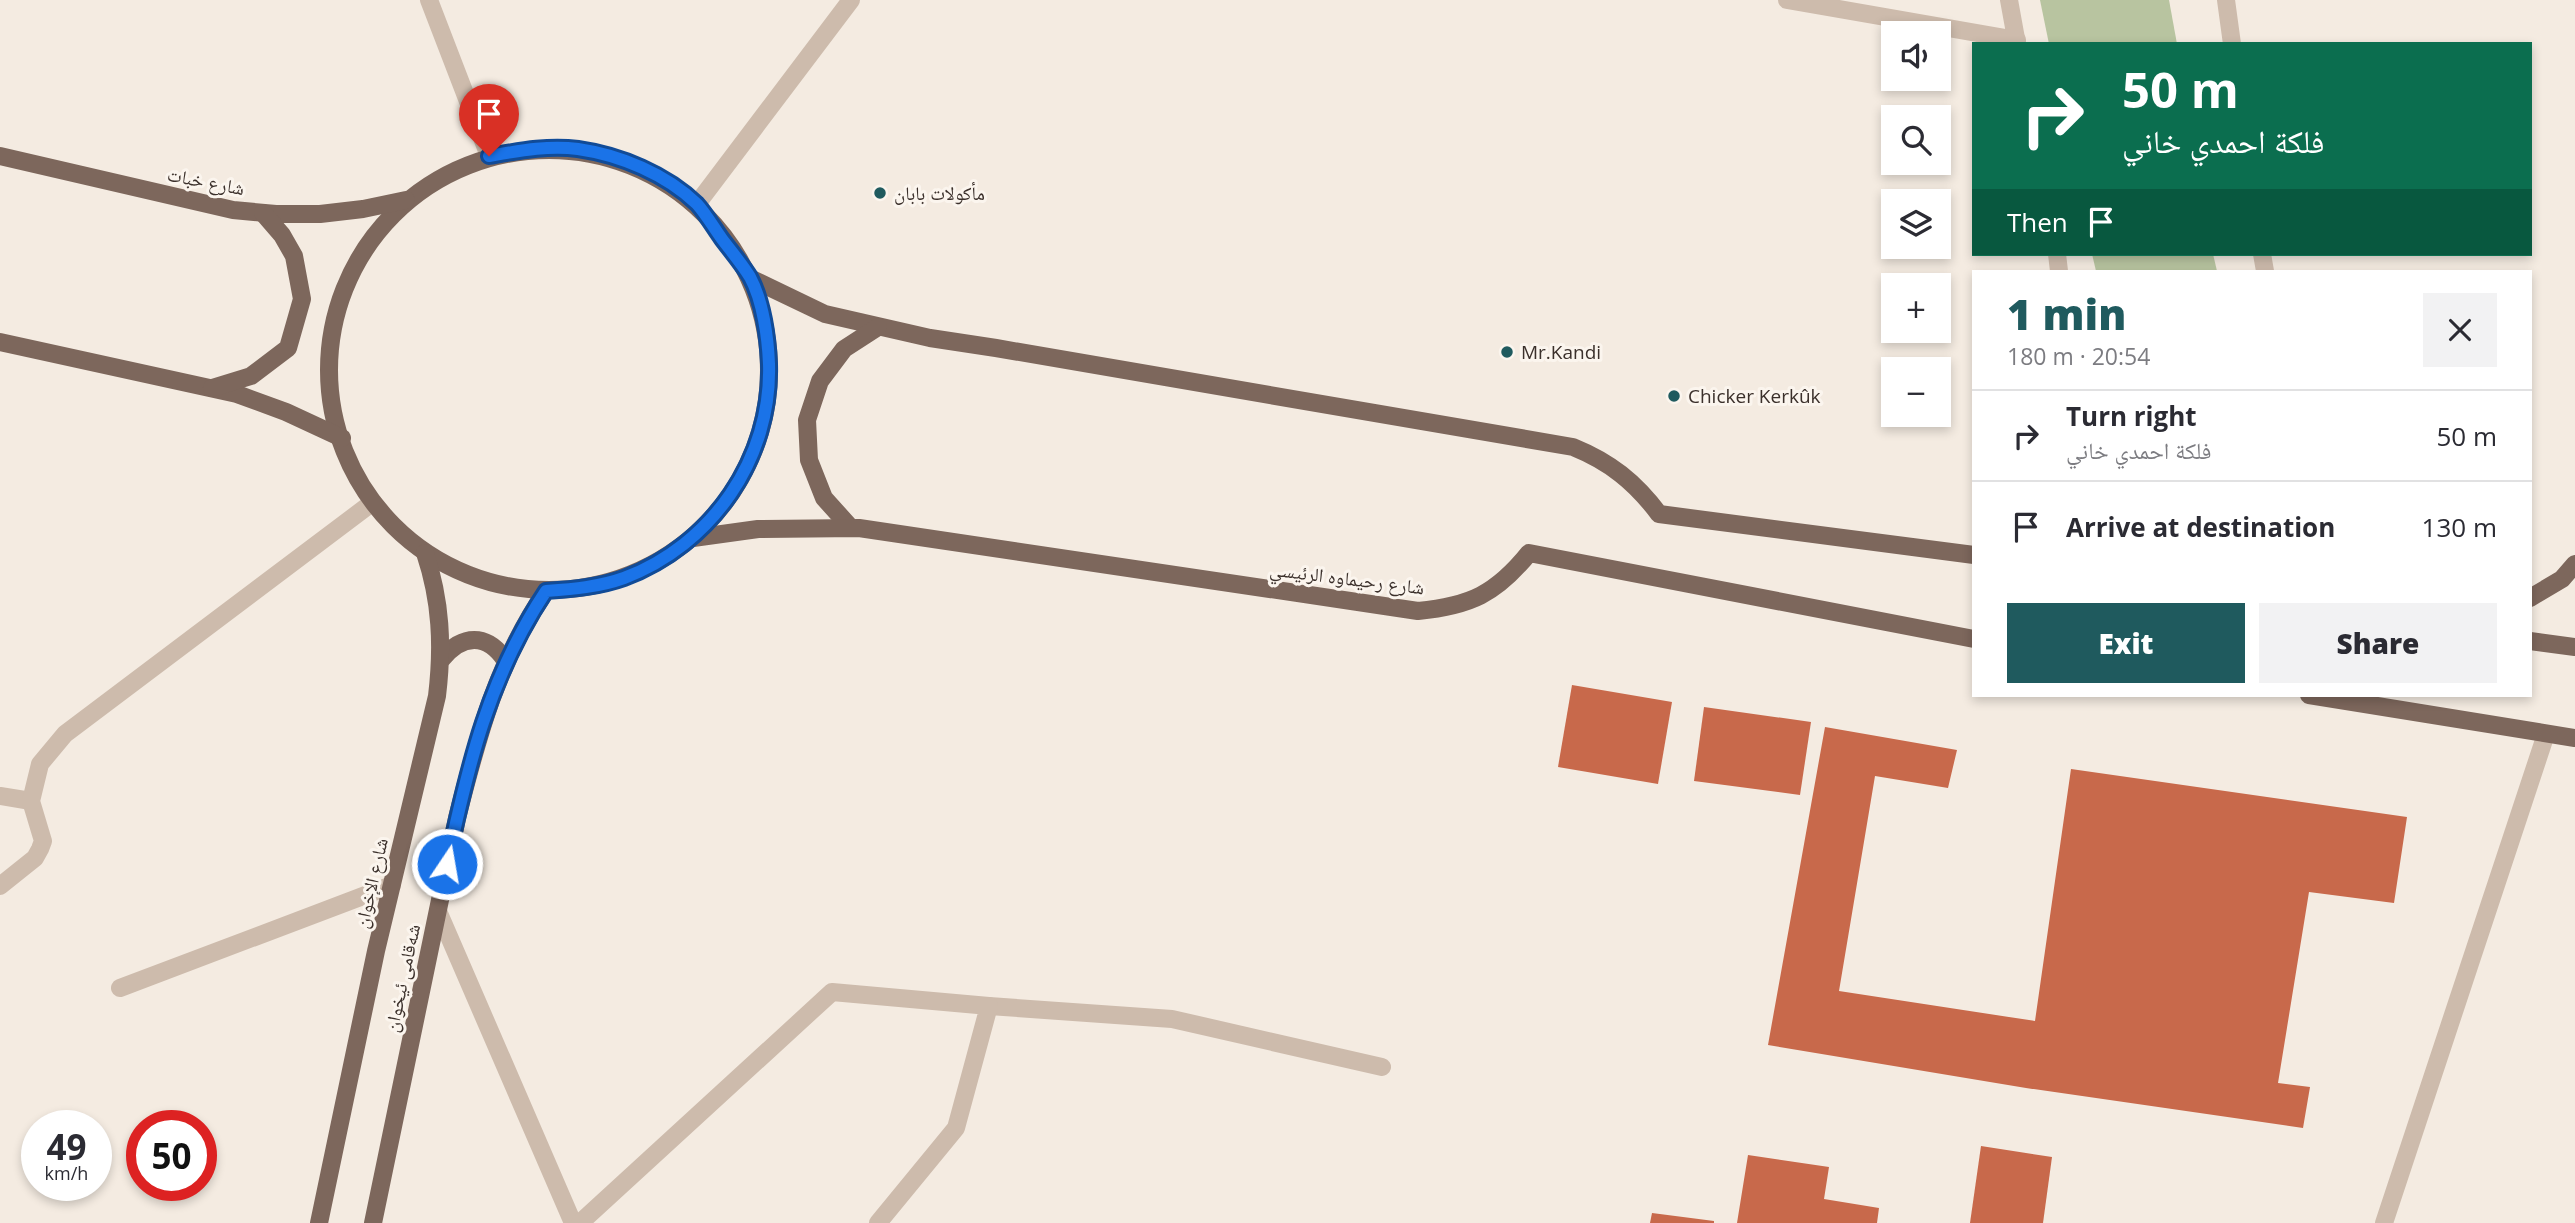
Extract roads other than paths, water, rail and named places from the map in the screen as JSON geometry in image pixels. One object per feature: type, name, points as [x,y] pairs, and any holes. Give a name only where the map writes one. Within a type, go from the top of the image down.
[{"type":"main road","points":[[533,148],[577,149],[610,156],[661,177],[697,204],[750,278],[767,333],[769,390],[757,446],[731,496],[692,538],[660,561],[624,578],[585,588],[546,591],[483,581],[453,569],[425,553],[397,530],[373,502],[358,480],[334,418],[329,379],[331,339],[340,300],[356,264],[378,230],[406,200],[445,174],[489,156],[533,148]]},
{"type":"main road","name":"شارع خبات","points":[[0,156],[233,210],[320,214],[406,200]]},
{"type":"main road","points":[[212,388],[251,376],[288,348],[302,299],[294,256],[282,235],[263,213]]},
{"type":"main road","points":[[750,278],[825,314],[930,338],[1573,447],[1613,466],[1630,480],[1659,514],[1972,555]]},
{"type":"main road","points":[[851,528],[824,498],[809,460],[807,420],[820,381],[844,349],[878,327]]},
{"type":"main road","points":[[0,342],[237,394],[286,412],[342,438]]},
{"type":"main road","name":"شارع رحيماوه الرئيسي","points":[[692,538],[758,529],[851,528],[1418,611],[1443,609],[1468,602],[1490,591],[1501,584],[1529,553],[1972,639]]},
{"type":"main road","name":"شارع الإخوان","points":[[318,1223],[392,885],[429,732],[442,659],[439,605],[425,553]]},
{"type":"main road","points":[[2532,597],[2562,579],[2575,564]]},
{"type":"main road","name":"شەقامی ئیخوان","points":[[373,1223],[471,762],[505,660],[546,591]]},
{"type":"main road","points":[[442,659],[451,648],[464,641],[478,640],[490,643],[505,660]]},
{"type":"main road","points":[[2532,641],[2575,647]]},
{"type":"main road","points":[[2321,697],[2575,738]]},
{"type":"street","points":[[429,0],[489,156]]},
{"type":"street","points":[[697,204],[851,0]]},
{"type":"street","points":[[1787,0],[2017,42],[2009,0]]},
{"type":"street","points":[[2226,0],[2232,42]]},
{"type":"street","points":[[0,886],[35,858],[40,849],[43,841],[31,801],[40,764],[65,734],[373,502]]},
{"type":"street","points":[[2384,1223],[2546,734]]},
{"type":"street","points":[[0,796],[31,801]]},
{"type":"street","points":[[120,988],[392,885]]},
{"type":"street","points":[[438,911],[573,1223]]},
{"type":"street","points":[[580,1223],[832,992],[1172,1019],[1382,1067]]},
{"type":"street","points":[[878,1223],[956,1128],[989,1006]]},
{"type":"place","name":"مأكولات بابان","points":[[880,193]]},
{"type":"place","name":"Mr.Kandi","points":[[1507,352]]},
{"type":"place","name":"Chicker Kerkûk","points":[[1674,396]]}]
